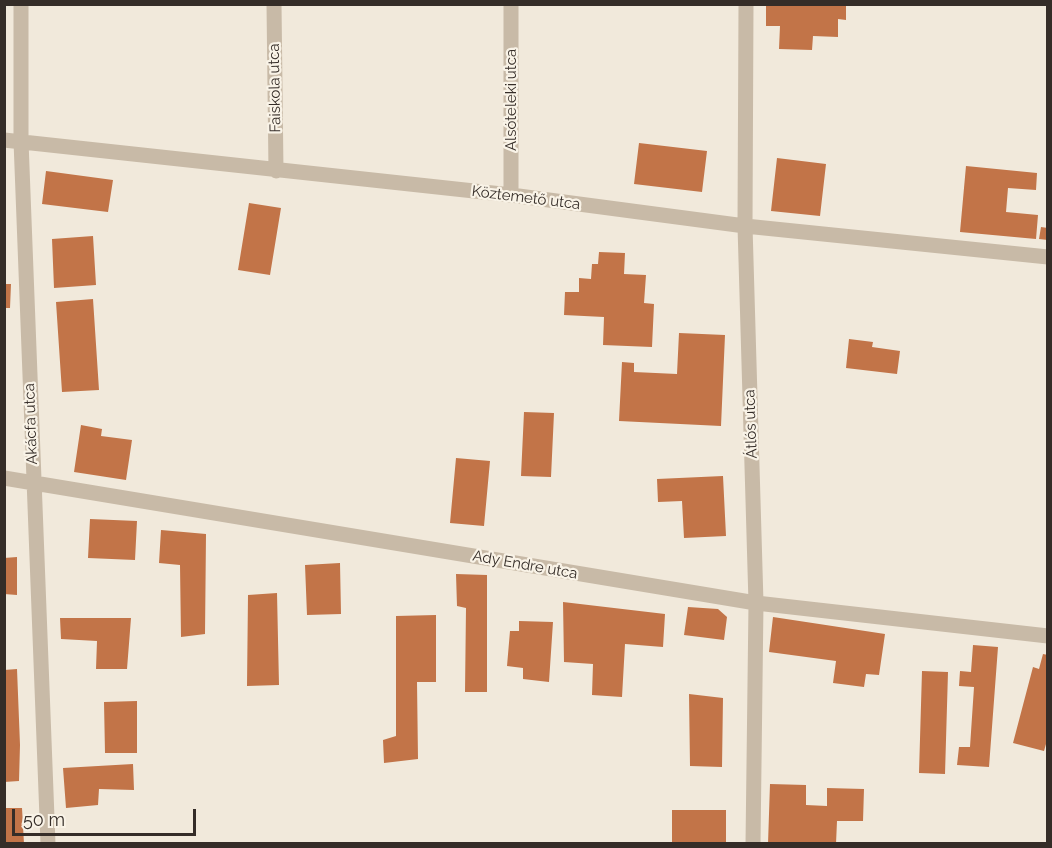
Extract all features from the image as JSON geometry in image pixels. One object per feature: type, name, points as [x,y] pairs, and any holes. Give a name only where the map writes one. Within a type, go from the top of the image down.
[{"type":"street","name":"Akácfa utca","points":[[21,4],[21,141],[48,843]]},
{"type":"street","name":"Faiskola utca","points":[[274,4],[276,171]]},
{"type":"street","name":"Alsóteleki utca","points":[[511,4],[511,195]]},
{"type":"street","name":"Átlós utca","points":[[746,4],[745,226],[756,603],[753,843]]},
{"type":"street","name":"Köztemető utca","points":[[4,140],[511,195],[745,226],[1047,257]]},
{"type":"street","name":"Ady Endre utca","points":[[4,478],[756,603],[1047,636]]},
{"type":"building","points":[[766,4],[846,4],[846,20],[838,19],[838,37],[813,36],[812,50],[779,49],[780,26],[766,26]]},
{"type":"building","points":[[639,143],[707,151],[702,192],[634,184]]},
{"type":"building","points":[[777,158],[826,164],[820,216],[771,211]]},
{"type":"building","points":[[966,166],[1037,173],[1036,190],[1008,188],[1006,212],[1038,215],[1036,239],[960,232]]},
{"type":"building","points":[[46,171],[113,180],[108,212],[42,204]]},
{"type":"building","points":[[249,203],[281,208],[270,275],[238,270]]},
{"type":"building","points":[[1041,227],[1048,228],[1048,240],[1039,239]]},
{"type":"building","points":[[93,236],[96,285],[54,288],[52,239]]},
{"type":"building","points":[[599,252],[625,253],[624,274],[646,275],[644,303],[654,304],[652,347],[603,345],[604,317],[564,315],[565,292],[579,292],[579,278],[591,279],[592,264],[598,264]]},
{"type":"building","points":[[4,284],[11,284],[10,308],[4,308]]},
{"type":"building","points":[[93,299],[99,390],[62,392],[56,302]]},
{"type":"building","points":[[679,333],[725,335],[721,426],[619,421],[622,362],[634,363],[634,372],[677,374]]},
{"type":"building","points":[[849,339],[873,342],[872,347],[900,351],[897,374],[846,368]]},
{"type":"building","points":[[524,412],[554,413],[551,477],[521,476]]},
{"type":"building","points":[[81,425],[102,429],[101,436],[132,440],[126,480],[74,472]]},
{"type":"building","points":[[456,458],[490,461],[484,526],[450,523]]},
{"type":"building","points":[[723,476],[726,536],[684,538],[682,501],[658,502],[657,479]]},
{"type":"building","points":[[90,519],[137,521],[135,560],[88,558]]},
{"type":"building","points":[[161,530],[206,534],[205,634],[181,637],[180,565],[159,563]]},
{"type":"building","points":[[17,557],[17,595],[4,594],[4,558]]},
{"type":"building","points":[[340,563],[341,614],[307,615],[305,565]]},
{"type":"building","points":[[456,574],[487,575],[487,692],[465,692],[466,608],[457,606]]},
{"type":"building","points":[[277,593],[279,685],[247,686],[248,595]]},
{"type":"building","points":[[563,602],[665,614],[663,647],[625,644],[622,697],[592,695],[593,664],[564,662]]},
{"type":"building","points":[[688,607],[718,609],[727,617],[724,640],[684,635]]},
{"type":"building","points":[[436,615],[436,682],[417,682],[418,759],[384,763],[383,740],[396,736],[396,616]]},
{"type":"building","points":[[773,617],[885,634],[879,675],[866,674],[864,687],[833,683],[836,661],[769,652]]},
{"type":"building","points":[[60,618],[131,618],[127,669],[96,669],[97,641],[61,639]]},
{"type":"building","points":[[519,621],[553,622],[549,682],[523,679],[523,668],[507,666],[510,631],[519,631]]},
{"type":"building","points":[[973,645],[998,647],[989,767],[957,765],[959,747],[970,747],[974,687],[959,686],[960,671],[971,672]]},
{"type":"building","points":[[1043,654],[1048,655],[1048,737],[1044,751],[1013,743],[1033,667],[1039,669]]},
{"type":"building","points":[[17,669],[19,781],[4,782],[4,670]]},
{"type":"building","points":[[922,671],[948,672],[945,774],[919,773]]},
{"type":"building","points":[[689,694],[723,698],[722,767],[690,766]]},
{"type":"building","points":[[137,701],[137,753],[105,753],[104,702]]},
{"type":"building","points":[[133,764],[134,790],[99,789],[98,805],[66,808],[63,768]]},
{"type":"building","points":[[770,784],[806,785],[806,805],[827,806],[827,788],[864,789],[863,821],[837,821],[836,844],[768,844]]},
{"type":"building","points":[[4,808],[22,808],[24,844],[4,844]]},
{"type":"building","points":[[672,810],[726,810],[726,844],[672,844]]}]
